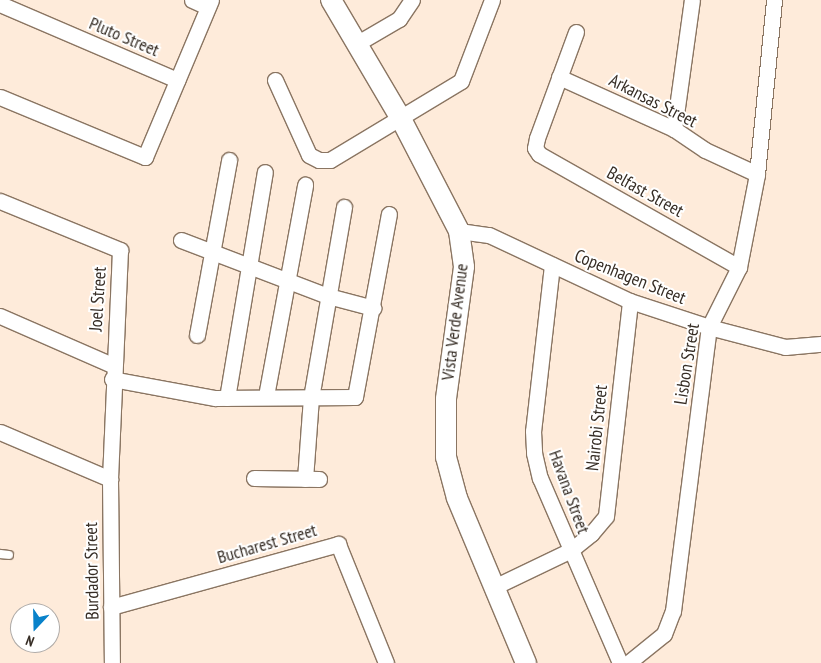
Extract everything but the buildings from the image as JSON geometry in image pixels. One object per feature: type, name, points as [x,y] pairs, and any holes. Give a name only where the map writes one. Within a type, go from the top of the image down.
[{"type":"street","points":[[0,97],[145,157],[210,4],[192,0]]},
{"type":"street","name":"Vista Verde Avenue","points":[[331,0],[401,119],[459,231],[464,267],[446,399],[444,440],[457,498],[526,663]]},
{"type":"street","points":[[356,44],[399,19],[412,0]]},
{"type":"street","points":[[274,80],[310,155],[320,160],[330,160],[401,119],[461,81],[492,0]]},
{"type":"street","points":[[674,129],[692,0]]},
{"type":"street","name":"Lisbon Street","points":[[628,663],[664,634],[672,611],[709,327],[739,267],[757,174],[774,0]]},
{"type":"street","name":"Pluto Street","points":[[0,4],[177,80]]},
{"type":"street","points":[[559,77],[576,32]]},
{"type":"street","name":"Arkansas Street","points":[[559,77],[674,129],[705,150],[757,174]]},
{"type":"street","name":"Belfast Street","points":[[559,77],[536,148],[548,161],[739,267]]},
{"type":"street","points":[[197,335],[229,160]]},
{"type":"street","points":[[227,398],[265,172]]},
{"type":"street","points":[[266,396],[305,186]]},
{"type":"street","name":"Joel Street","points":[[0,201],[120,250],[112,372],[110,479]]},
{"type":"street","points":[[254,478],[312,479],[311,398],[344,207]]},
{"type":"street","points":[[0,316],[112,372],[202,396],[227,398],[266,396],[355,397],[389,214]]},
{"type":"street","name":"Copenhagen Street","points":[[459,231],[489,235],[630,301],[709,327],[785,346],[821,344]]},
{"type":"street","points":[[180,240],[328,296],[373,308]]},
{"type":"street","name":"Havana Street","points":[[552,265],[533,431],[534,453],[540,478],[620,663]]},
{"type":"street","name":"Nairobi Street","points":[[494,587],[571,550],[591,534],[606,516],[630,301]]},
{"type":"street","points":[[0,432],[110,479]]},
{"type":"street","name":"Burdador Street","points":[[110,479],[112,663]]},
{"type":"street","name":"Bucharest Street","points":[[111,608],[338,544],[386,663]]},
{"type":"lane","points":[[0,554],[9,555]]}]
